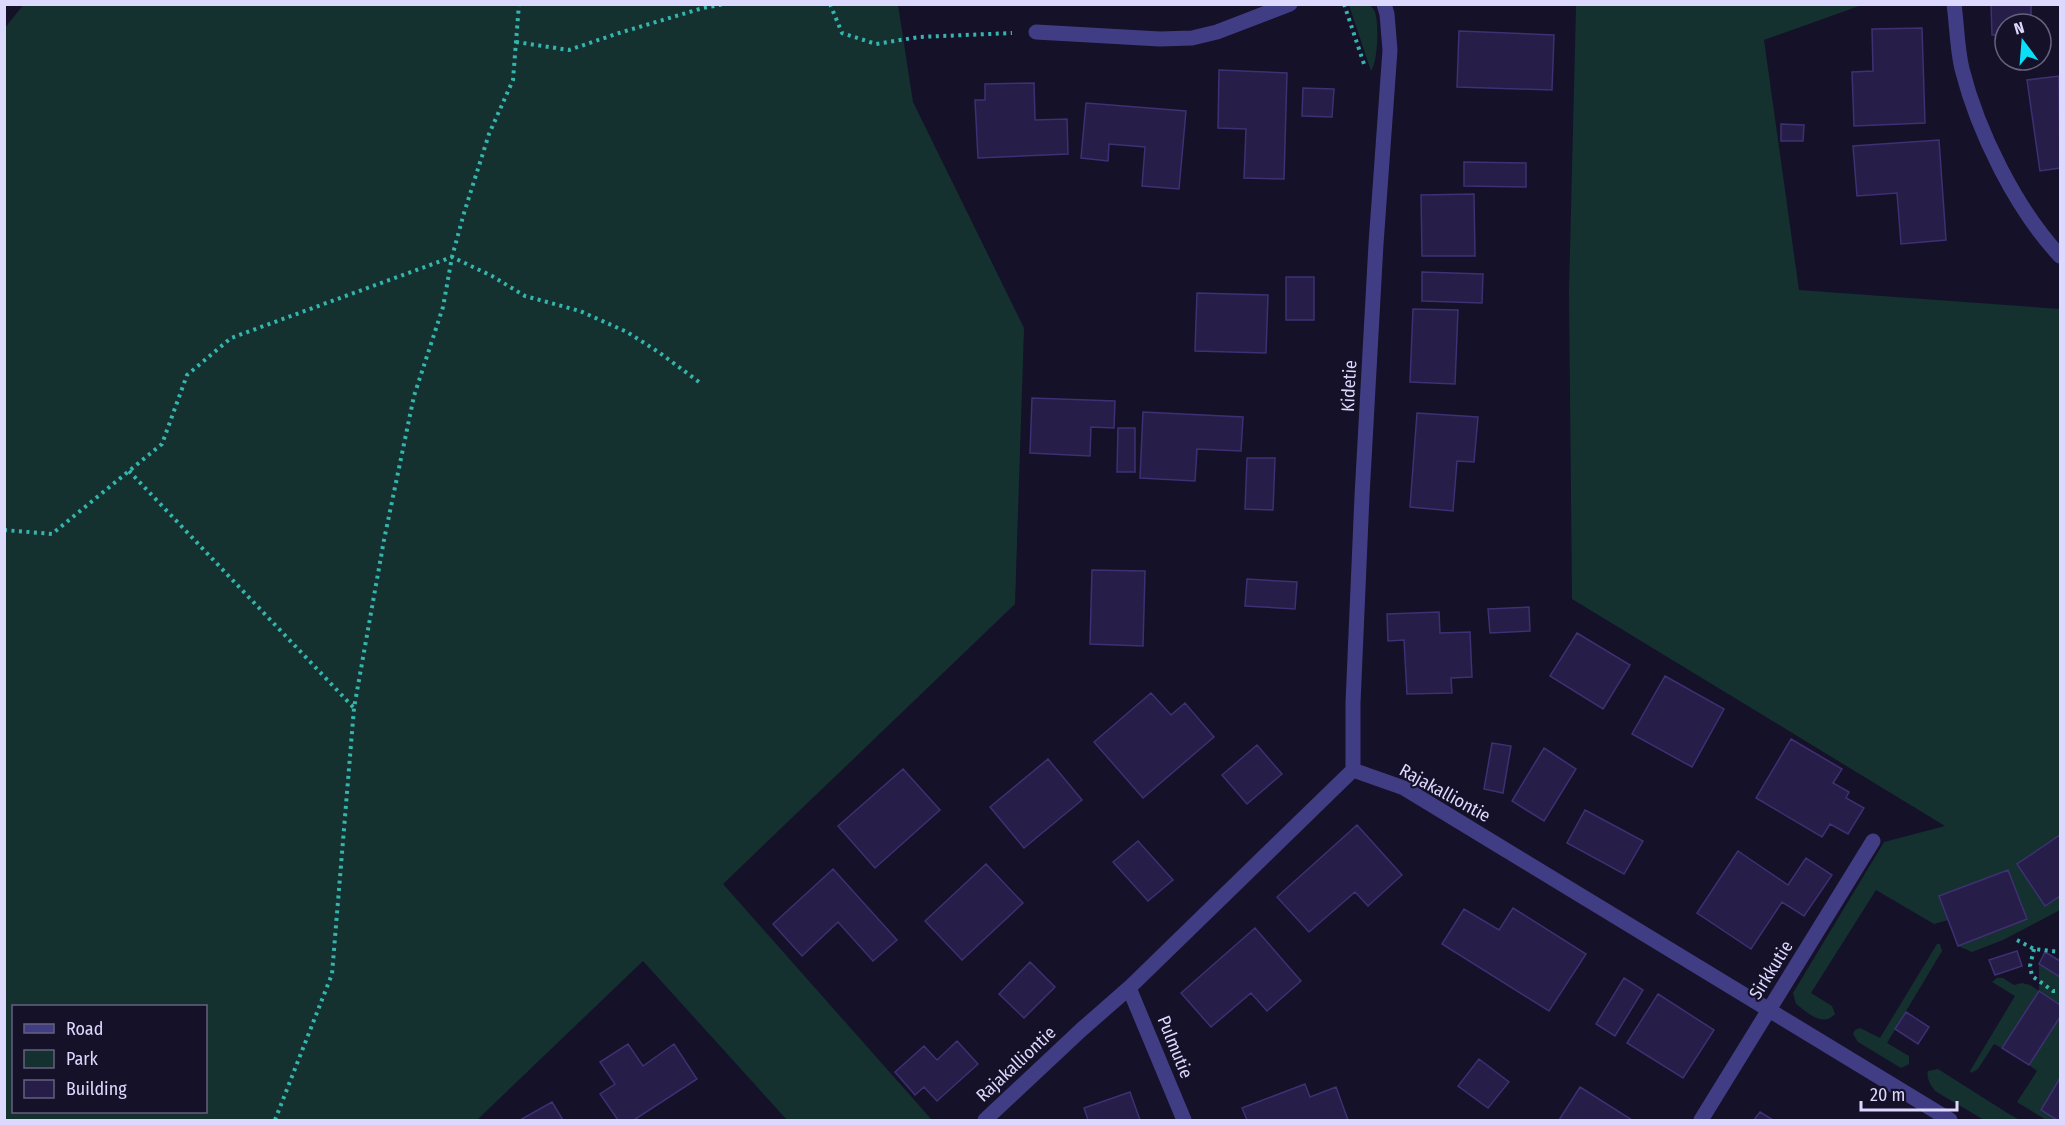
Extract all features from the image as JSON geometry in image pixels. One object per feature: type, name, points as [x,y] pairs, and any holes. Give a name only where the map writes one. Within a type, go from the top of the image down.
[{"type":"street","points":[[1036,32],[1160,39],[1192,38],[1217,32],[1290,4]]},
{"type":"street","name":"Kidetie","points":[[1353,770],[1353,703],[1362,496],[1389,50],[1387,14],[1384,4]]},
{"type":"street","points":[[1954,4],[1962,68],[1983,133],[2012,188],[2045,239],[2060,253]]},
{"type":"street","name":"Rajakalliontie","points":[[985,1120],[1129,988],[1353,770],[1404,788],[1950,1120]]},
{"type":"street","name":"Sirkkutie","points":[[1701,1120],[1873,841]]},
{"type":"street","name":"Pulmutie","points":[[1129,988],[1184,1120]]},
{"type":"path","points":[[274,1120],[333,975],[354,708],[384,540],[414,396],[443,306],[452,256],[464,213],[489,134],[513,80],[519,4]]},
{"type":"path","points":[[516,42],[569,50],[618,33],[703,8],[725,4]]},
{"type":"path","points":[[830,4],[843,33],[876,44],[919,37],[1036,32]]},
{"type":"path","points":[[1344,4],[1365,67]]},
{"type":"path","points":[[4,530],[52,534],[162,444],[187,375],[231,338],[452,256],[525,296],[580,311],[627,332],[699,382]]},
{"type":"path","points":[[129,471],[354,708]]},
{"type":"path","points":[[2017,940],[2034,949],[2061,952]]},
{"type":"path","points":[[2034,949],[2030,966],[2032,976],[2053,991],[2061,991]]},
{"type":"green space","points":[[24,4],[898,5],[913,102],[1024,328],[1015,604],[723,884],[932,1120],[787,1120],[643,961],[477,1120],[5,1120],[4,29]]},
{"type":"green space","points":[[1349,5],[1369,5],[1375,12],[1377,42],[1371,71]]},
{"type":"green space","points":[[1862,5],[1764,40],[1799,290],[2060,309],[2060,910],[2003,940],[1972,952],[1958,946],[1948,920],[1934,924],[1876,890],[1811,993],[1832,1006],[1835,1014],[1830,1018],[1820,1019],[1810,1014],[1796,1004],[1793,993],[1884,842],[1945,826],[1572,599],[1569,291],[1576,6]]},
{"type":"green space","points":[[1937,944],[1940,944],[1942,951],[1887,1043],[1909,1056],[1909,1064],[1901,1068],[1858,1042],[1853,1034],[1860,1028],[1880,1038]]},
{"type":"green space","points":[[2039,964],[2060,977],[2060,1005],[2039,992],[2002,1048],[1994,1044],[1978,1069],[1971,1073],[1970,1071],[2015,996],[1992,982],[1997,978],[2003,978],[2014,985],[2022,983],[2039,991]]},
{"type":"green space","points":[[2060,1017],[2060,1120],[2046,1120],[2017,1102],[2037,1071],[2029,1065]]},
{"type":"green space","points":[[1938,1069],[2020,1120],[1984,1120],[1935,1091],[1929,1082],[1928,1071]]},
{"type":"building","points":[[1991,4],[2031,4],[2031,12],[1993,12],[1992,35]]},
{"type":"building","points":[[1922,28],[1925,123],[1854,126],[1852,72],[1873,71],[1872,29]]},
{"type":"building","points":[[1459,31],[1554,35],[1552,90],[1457,87]]},
{"type":"building","points":[[1219,70],[1287,73],[1284,179],[1244,178],[1246,129],[1218,128]]},
{"type":"building","points":[[2059,76],[2060,168],[2040,171],[2027,80]]},
{"type":"building","points":[[1034,83],[1035,120],[1067,119],[1068,154],[978,158],[975,100],[985,100],[985,84]]},
{"type":"building","points":[[1303,88],[1334,89],[1332,117],[1302,116]]},
{"type":"building","points":[[1086,103],[1186,111],[1179,189],[1142,186],[1145,147],[1109,144],[1108,161],[1081,158]]},
{"type":"building","points":[[1781,124],[1804,125],[1803,141],[1781,141]]},
{"type":"building","points":[[1939,140],[1946,240],[1901,244],[1897,193],[1857,196],[1853,146]]},
{"type":"building","points":[[1464,162],[1526,163],[1526,187],[1464,186]]},
{"type":"building","points":[[1474,194],[1475,256],[1422,256],[1421,195]]},
{"type":"building","points":[[1422,272],[1483,274],[1482,303],[1422,301]]},
{"type":"building","points":[[1286,277],[1314,277],[1314,320],[1286,320]]},
{"type":"building","points":[[1197,293],[1268,295],[1266,353],[1195,351]]},
{"type":"building","points":[[1413,309],[1458,310],[1455,384],[1410,382]]},
{"type":"building","points":[[1032,398],[1115,401],[1114,428],[1091,427],[1090,456],[1030,453]]},
{"type":"building","points":[[1143,412],[1243,417],[1241,451],[1197,449],[1195,481],[1140,478]]},
{"type":"building","points":[[1417,413],[1478,417],[1474,462],[1457,461],[1453,511],[1410,507]]},
{"type":"building","points":[[1118,428],[1135,428],[1135,472],[1117,472]]},
{"type":"building","points":[[1247,458],[1275,458],[1273,510],[1245,509]]},
{"type":"building","points":[[1092,570],[1145,571],[1143,646],[1090,644]]},
{"type":"building","points":[[1247,579],[1297,582],[1295,609],[1245,606]]},
{"type":"building","points":[[1529,607],[1530,631],[1490,633],[1488,609]]},
{"type":"building","points":[[1439,612],[1440,633],[1470,632],[1472,677],[1451,678],[1452,693],[1407,694],[1404,640],[1388,641],[1387,614]]},
{"type":"building","points":[[1577,633],[1630,665],[1603,709],[1550,676]]},
{"type":"building","points":[[1665,676],[1724,709],[1692,767],[1632,734]]},
{"type":"building","points":[[1151,693],[1171,715],[1185,703],[1214,737],[1143,798],[1094,742]]},
{"type":"building","points":[[1791,739],[1842,769],[1833,783],[1849,792],[1846,798],[1864,808],[1848,834],[1830,824],[1822,837],[1756,798]]},
{"type":"building","points":[[1492,743],[1511,746],[1503,793],[1484,789]]},
{"type":"building","points":[[1257,745],[1282,774],[1247,804],[1222,775]]},
{"type":"building","points":[[1544,748],[1576,769],[1544,821],[1512,801]]},
{"type":"building","points":[[1048,759],[1082,800],[1024,848],[990,807]]},
{"type":"building","points":[[903,769],[940,810],[875,868],[838,826]]},
{"type":"building","points":[[1585,810],[1643,841],[1624,874],[1567,843]]},
{"type":"building","points":[[1357,825],[1402,875],[1368,906],[1355,892],[1309,932],[1277,897]]},
{"type":"building","points":[[2060,835],[2060,896],[2045,906],[2017,864]]},
{"type":"building","points":[[1138,841],[1173,880],[1148,901],[1113,862]]},
{"type":"building","points":[[1738,851],[1788,885],[1806,858],[1832,875],[1804,916],[1782,902],[1751,949],[1697,913]]},
{"type":"building","points":[[986,864],[1023,903],[962,960],[925,921]]},
{"type":"building","points":[[833,869],[897,940],[873,961],[838,922],[802,956],[773,924]]},
{"type":"building","points":[[2008,870],[2027,919],[1958,946],[1939,896]]},
{"type":"building","points":[[1513,908],[1586,954],[1549,1011],[1442,944],[1464,909],[1499,930]]},
{"type":"building","points":[[1255,928],[1301,981],[1267,1011],[1251,993],[1211,1027],[1181,993]]},
{"type":"building","points":[[2017,951],[2022,966],[1995,975],[1989,960]]},
{"type":"building","points":[[2045,952],[2060,961],[2060,977],[2039,964]]},
{"type":"building","points":[[1030,962],[1055,987],[1024,1018],[999,994]]},
{"type":"building","points":[[1624,978],[1643,990],[1615,1036],[1596,1024]]},
{"type":"building","points":[[2039,991],[2060,1005],[2060,1017],[2029,1065],[2002,1048]]},
{"type":"building","points":[[1658,994],[1714,1030],[1683,1078],[1627,1043]]},
{"type":"building","points":[[1906,1012],[1929,1027],[1918,1044],[1895,1029]]},
{"type":"building","points":[[957,1041],[978,1064],[937,1101],[924,1087],[915,1095],[895,1072],[924,1046],[937,1060]]},
{"type":"building","points":[[628,1044],[643,1066],[674,1044],[697,1079],[634,1120],[618,1120],[600,1094],[615,1084],[600,1062]]},
{"type":"building","points":[[1479,1059],[1509,1082],[1488,1108],[1458,1086]]},
{"type":"building","points":[[2060,1078],[2060,1120],[2057,1120],[2041,1110]]},
{"type":"building","points":[[1305,1084],[1310,1097],[1336,1087],[1348,1120],[1247,1120],[1242,1108]]},
{"type":"building","points":[[1580,1087],[1632,1120],[1559,1120]]},
{"type":"building","points":[[1130,1092],[1140,1120],[1088,1120],[1084,1108]]},
{"type":"building","points":[[552,1102],[563,1120],[520,1120]]},
{"type":"building","points":[[1760,1112],[1773,1120],[1754,1120]]}]
